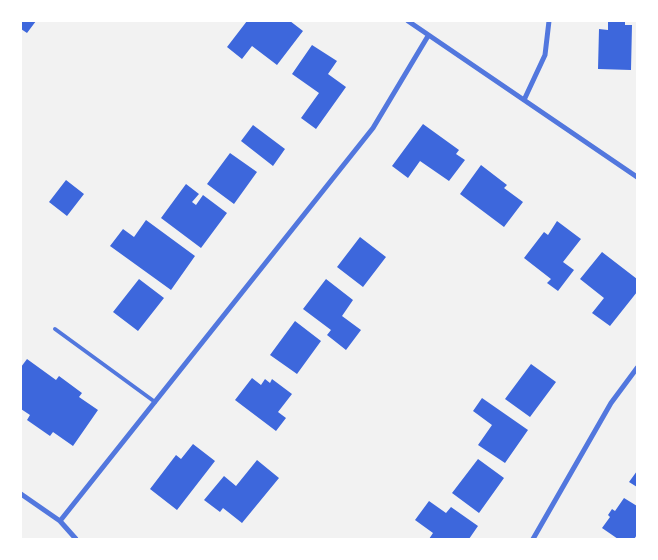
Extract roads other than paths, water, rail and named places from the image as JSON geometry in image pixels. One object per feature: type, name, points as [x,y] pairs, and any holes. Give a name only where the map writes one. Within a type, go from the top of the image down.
[{"type":"street","points":[[408,21],[637,177]]},
{"type":"street","points":[[524,100],[545,54],[550,21]]},
{"type":"street","points":[[60,521],[373,128],[428,36]]},
{"type":"street","points":[[534,539],[611,403],[637,368]]},
{"type":"street","points":[[21,494],[60,521],[76,539]]},
{"type":"lane","points":[[55,329],[155,402]]}]
